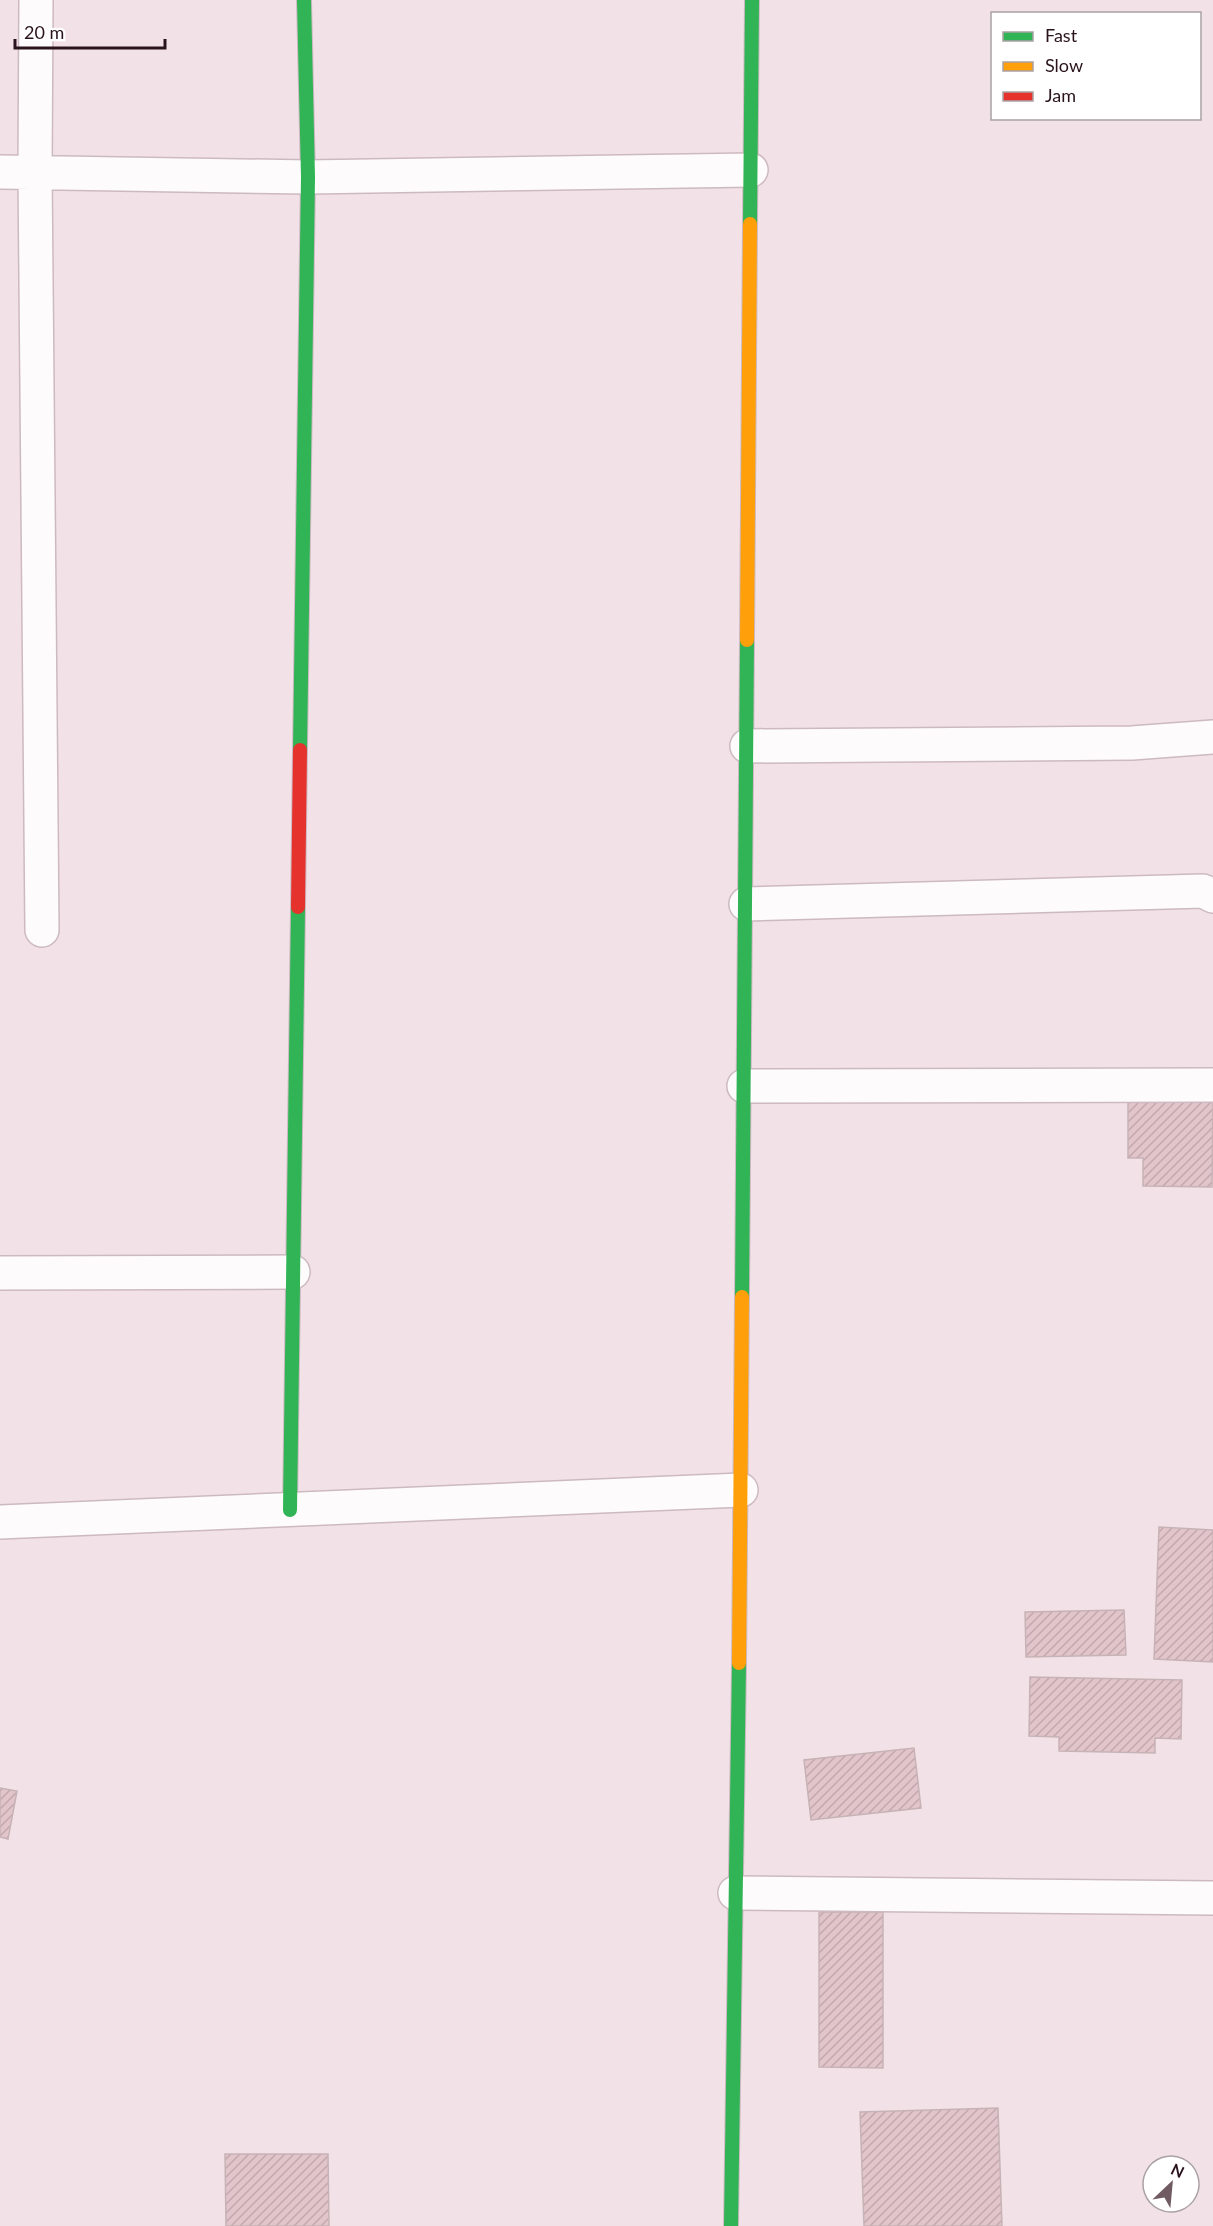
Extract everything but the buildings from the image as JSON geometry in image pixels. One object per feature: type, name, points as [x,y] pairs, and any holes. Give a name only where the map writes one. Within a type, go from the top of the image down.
[{"type":"street","points":[[36,0],[35,172],[42,930]]},
{"type":"street","points":[[290,1510],[308,177],[304,0]]},
{"type":"street","points":[[731,2226],[741,1490],[752,0]]},
{"type":"street","points":[[0,172],[308,177],[751,170]]},
{"type":"street","points":[[747,746],[1132,743],[1213,737]]},
{"type":"street","points":[[746,904],[1203,891],[1213,896]]},
{"type":"street","points":[[744,1086],[1213,1085]]},
{"type":"street","points":[[0,1273],[294,1272]]},
{"type":"street","points":[[0,1522],[741,1490]]},
{"type":"street","points":[[735,1893],[1213,1898]]},
{"type":"traffic: fast","points":[[300,750],[308,177],[304,0]]},
{"type":"traffic: fast","points":[[750,224],[752,0]]},
{"type":"traffic: fast","points":[[742,1297],[747,640]]},
{"type":"traffic: fast","points":[[290,1510],[298,907]]},
{"type":"traffic: fast","points":[[731,2226],[739,1663]]},
{"type":"traffic: slow","points":[[747,640],[750,224]]},
{"type":"traffic: slow","points":[[739,1663],[742,1297]]},
{"type":"traffic: jam","points":[[298,907],[300,750]]}]
